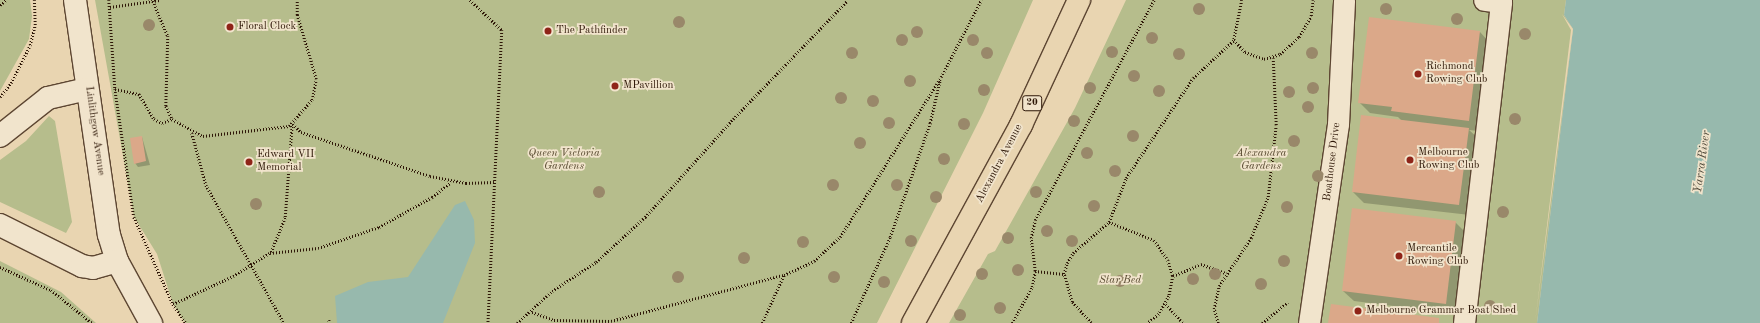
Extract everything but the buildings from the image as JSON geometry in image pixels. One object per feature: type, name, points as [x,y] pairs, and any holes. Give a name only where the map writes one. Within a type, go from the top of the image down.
[{"type":"highway","name":"Alexandra Avenue","points":[[913,323],[1021,126],[1078,0]]},
{"type":"street","name":"Linlithgow Avenue","points":[[74,0],[108,228],[117,261],[151,323]]},
{"type":"street","name":"Boathouse Drive","points":[[1309,323],[1338,124],[1344,0]]},
{"type":"street","points":[[1464,323],[1492,1]]},
{"type":"street","points":[[0,136],[48,98],[88,89]]},
{"type":"street","points":[[0,225],[82,266],[93,268],[117,261]]},
{"type":"path","points":[[0,5],[6,0]]},
{"type":"path","points":[[0,97],[11,83],[30,45],[35,25],[34,0]]},
{"type":"path","points":[[109,0],[115,89],[134,217],[173,304],[186,323]]},
{"type":"path","points":[[110,7],[160,0]]},
{"type":"path","points":[[270,253],[285,217],[292,124],[312,100],[316,79],[297,15],[297,0]]},
{"type":"path","points":[[470,0],[502,30],[488,323]]},
{"type":"path","points":[[517,323],[532,312],[552,291],[596,262],[646,217],[733,119],[848,0]]},
{"type":"path","points":[[532,312],[554,320],[611,321],[784,275],[814,261],[840,237],[941,77],[981,0]]},
{"type":"path","points":[[1012,323],[1032,287],[1036,271],[1031,238],[1035,220],[1154,0]]},
{"type":"path","points":[[1091,323],[1072,302],[1064,274],[1073,253],[1109,222],[1126,178],[1154,141],[1178,98],[1209,60],[1234,40],[1242,0]]},
{"type":"path","points":[[1234,40],[1245,52],[1260,58],[1273,58],[1299,37],[1310,16],[1313,0]]},
{"type":"path","points":[[153,1],[168,36],[166,106],[172,120],[192,133],[224,136],[292,124]]},
{"type":"path","points":[[1218,323],[1214,308],[1226,274],[1251,238],[1268,197],[1276,125],[1273,58]]},
{"type":"path","points":[[851,323],[890,237],[930,123],[941,77]]},
{"type":"path","points":[[115,89],[138,94],[154,119],[162,123],[172,120]]},
{"type":"path","points":[[292,124],[301,132],[451,181],[494,182]]},
{"type":"path","points":[[192,133],[206,185],[284,323]]},
{"type":"path","points":[[173,304],[251,265],[270,253],[318,248],[379,227],[432,197],[451,181]]},
{"type":"path","points":[[1109,222],[1154,240],[1168,260],[1173,276],[1166,304],[1148,323]]},
{"type":"path","points":[[1173,276],[1201,264],[1226,274]]},
{"type":"path","points":[[0,267],[51,290],[92,323]]},
{"type":"path","points":[[1036,271],[1064,274]]},
{"type":"path","points":[[762,323],[784,275]]},
{"type":"path","points":[[1166,304],[1183,323]]},
{"type":"path","points":[[611,321],[616,323]]},
{"type":"green space","points":[[0,0],[30,0],[32,16],[29,39],[0,91]]},
{"type":"green space","name":"Queen Victoria Gardens","points":[[95,0],[1033,0],[983,113],[877,323],[185,323],[173,304],[157,254],[134,217]]},
{"type":"green space","name":"Alexandra Gardens","points":[[1126,0],[1566,0],[1564,15],[1573,29],[1537,323],[949,323],[988,254],[995,251],[1075,108]]},
{"type":"green space","points":[[49,116],[55,121],[72,222],[66,233],[0,202],[0,160],[26,141]]},
{"type":"green space","points":[[0,261],[61,292],[96,323],[0,323]]},
{"type":"water","name":"Yarra River","points":[[1566,0],[1760,0],[1760,323],[1537,323],[1573,29],[1564,15]]},
{"type":"water","points":[[465,201],[474,220],[475,243],[443,323],[337,323],[335,296],[368,282],[408,277],[455,205]]},
{"type":"pier","points":[[1562,14],[1573,29],[1535,323],[1571,30]]},
{"type":"place","name":"Floral Clock","points":[[230,27]]},
{"type":"place","name":"The Pathfinder","points":[[548,31]]},
{"type":"place","name":"Richmond Rowing Club","points":[[1418,74]]},
{"type":"place","name":"MPavillion","points":[[615,86]]},
{"type":"place","name":"Melbourne Rowing Club","points":[[1410,160]]},
{"type":"place","name":"Edward VII Memorial","points":[[249,162]]},
{"type":"place","name":"Mercantile Rowing Club","points":[[1399,256]]},
{"type":"place","name":"Melbourne Grammar Boat Shed","points":[[1358,311]]},
{"type":"park label","name":"Star Bed","points":[[1120,281]]}]
